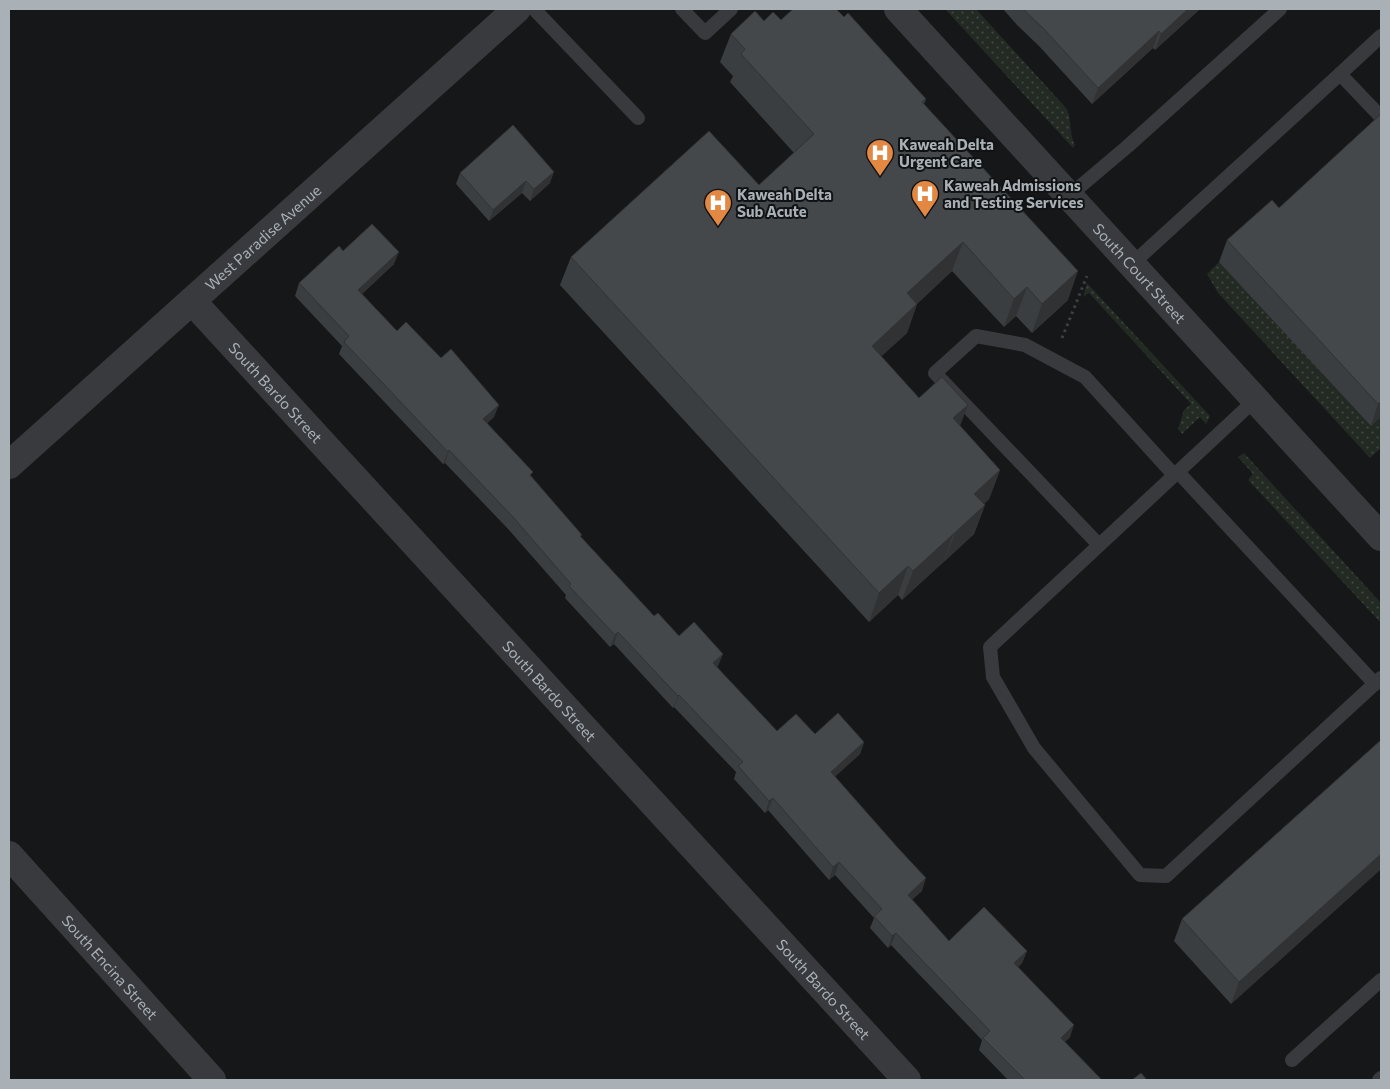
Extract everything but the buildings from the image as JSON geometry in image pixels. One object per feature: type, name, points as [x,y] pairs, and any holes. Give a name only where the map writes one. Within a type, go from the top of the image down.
[{"type":"street","name":"West Paradise Avenue","points":[[9,465],[517,9]]},
{"type":"street","name":"South Court Street","points":[[898,9],[1379,531]]},
{"type":"street","name":"South Bardo Street","points":[[192,301],[907,1080]]},
{"type":"street","name":"South Encina Street","points":[[9,855],[212,1080]]},
{"type":"lane","points":[[534,9],[638,118]]},
{"type":"lane","points":[[682,9],[705,33],[731,9]]},
{"type":"lane","points":[[1070,196],[1280,9]]},
{"type":"lane","points":[[1132,264],[1381,36]]},
{"type":"lane","points":[[1340,74],[1381,117]]},
{"type":"lane","points":[[1099,545],[935,373],[976,336],[1024,345],[1085,377],[1176,473],[1378,681],[1166,876],[1140,874],[1034,748],[993,677],[990,647],[1176,473],[1256,399]]},
{"type":"lane","points":[[1292,1060],[1381,980]]},
{"type":"path","points":[[1053,360],[1087,276]]},
{"type":"shaded area","points":[[945,9],[976,9],[1067,109],[1075,145],[1073,148]]},
{"type":"shaded area","points":[[1219,262],[1381,415],[1381,448],[1370,458],[1218,293],[1207,274]]},
{"type":"shaded area","points":[[1087,283],[1210,416],[1206,424],[1200,417],[1182,434],[1178,429],[1184,410],[1191,404],[1089,293],[1083,297]]},
{"type":"shaded area","points":[[1244,453],[1381,603],[1381,623],[1248,480],[1253,474],[1238,457]]},
{"type":"place","name":"Kaweah Delta Urgent Care","points":[[880,177]]},
{"type":"place","name":"Kaweah Admissions and Testing Services","points":[[925,218]]},
{"type":"place","name":"Kaweah Delta Sub Acute","points":[[718,227]]}]
